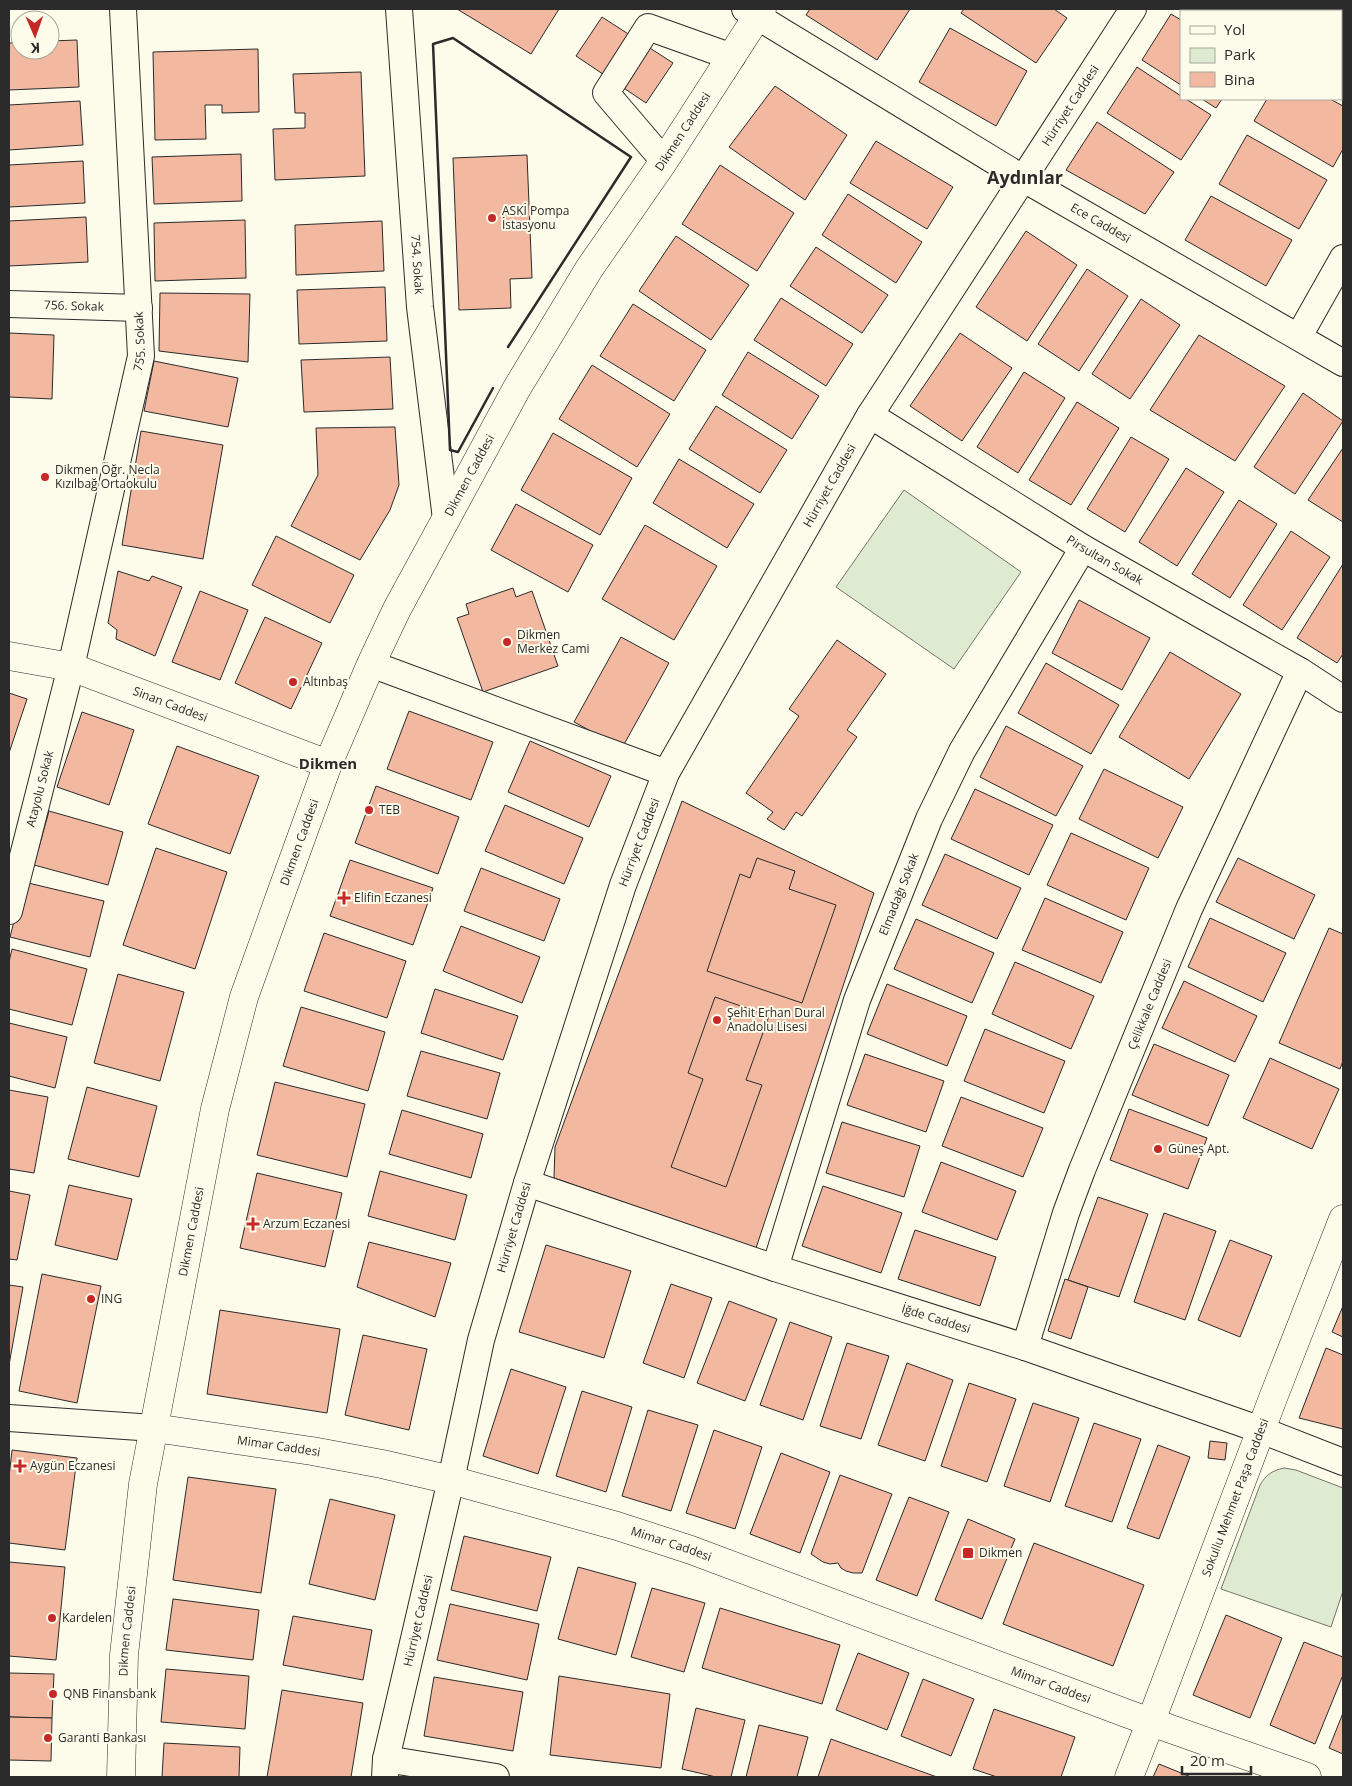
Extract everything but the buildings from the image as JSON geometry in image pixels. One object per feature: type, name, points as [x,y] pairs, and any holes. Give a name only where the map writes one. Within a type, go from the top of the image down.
[{"type":"main road","name":"Dikmen Caddesi","points":[[120,1777],[124,1655],[143,1484],[215,1109],[244,997],[328,764],[397,609],[517,388],[589,269],[664,161],[732,56],[755,11]]},
{"type":"main road","name":"Sinan Caddesi","points":[[9,656],[71,667],[328,764]]},
{"type":"main road","name":"Sokullu Mehmet Paşa Caddesi","points":[[1129,1777],[1343,1219]]},
{"type":"main road","name":"Mimar Caddesi","points":[[154,1428],[312,1451],[382,1464],[451,1480],[618,1526],[691,1550],[1151,1722],[1307,1777]]},
{"type":"street","name":"755. Sokak","points":[[71,667],[141,356],[123,9]]},
{"type":"street","name":"754. Sokak","points":[[399,9],[420,307],[446,520]]},
{"type":"street","name":"Hürriyet Caddesi","points":[[386,1768],[481,1340],[527,1183],[623,885],[666,773],[870,415],[1133,9]]},
{"type":"street","name":"Ece Caddesi","points":[[755,11],[1024,179],[1343,363]]},
{"type":"street","points":[[664,161],[606,93],[648,27],[732,56]]},
{"type":"street","points":[[1299,336],[1343,258]]},
{"type":"street","name":"756. Sokak","points":[[9,304],[139,308]]},
{"type":"street","name":"Pirsultan Sokak","points":[[870,415],[1083,548],[1300,671],[1343,698]]},
{"type":"street","name":"Elmadağı Sokak","points":[[775,1268],[857,1000],[928,819],[962,751],[1083,548]]},
{"type":"street","points":[[371,664],[666,773]]},
{"type":"street","name":"Atayolu Sokak","points":[[9,911],[71,667]]},
{"type":"street","name":"Çelikkale Caddesi","points":[[1025,1347],[1066,1214],[1085,1161],[1188,909],[1300,671]]},
{"type":"street","name":"İğde Caddesi","points":[[527,1183],[775,1268],[1025,1347],[1261,1430],[1343,1462]]},
{"type":"street","name":"Mimar Caddesi","points":[[9,1418],[154,1428]]},
{"type":"street","points":[[386,1768],[496,1777]]},
{"type":"green space","points":[[904,490],[1021,572],[954,669],[836,587]]},
{"type":"green space","points":[[1284,1468],[1296,1470],[1343,1488],[1343,1591],[1331,1627],[1221,1589],[1260,1485],[1269,1474]]},
{"type":"wall","points":[[493,388],[458,452],[450,450],[433,44],[453,38],[631,157],[508,347]]},
{"type":"place","name":"ASKİ Pompa İstasyonu","points":[[492,218]]},
{"type":"place","name":"Dikmen Öğr. Necla Kızılbağ Ortaokulu","points":[[45,477]]},
{"type":"place","name":"Dikmen Merkez Cami","points":[[507,642]]},
{"type":"place","name":"Altınbaş","points":[[293,682]]},
{"type":"place","name":"TEB","points":[[369,810]]},
{"type":"place","name":"Elifin Eczanesi","points":[[344,898]]},
{"type":"place","name":"Şehit Erhan Dural Anadolu Lisesi","points":[[717,1020]]},
{"type":"place","name":"Güneş Apt.","points":[[1158,1149]]},
{"type":"place","name":"Arzum Eczanesi","points":[[253,1224]]},
{"type":"place","name":"ING","points":[[91,1299]]},
{"type":"place","name":"Aygün Eczanesi","points":[[20,1466]]},
{"type":"place","name":"Dikmen","points":[[968,1553]]},
{"type":"place","name":"Kardelen","points":[[52,1618]]},
{"type":"place","name":"QNB Finansbank","points":[[53,1694]]},
{"type":"place","name":"Garanti Bankası","points":[[48,1738]]},
{"type":"district","name":"Aydınlar","points":[[1025,178]]},
{"type":"district","name":"Dikmen","points":[[328,764]]}]
